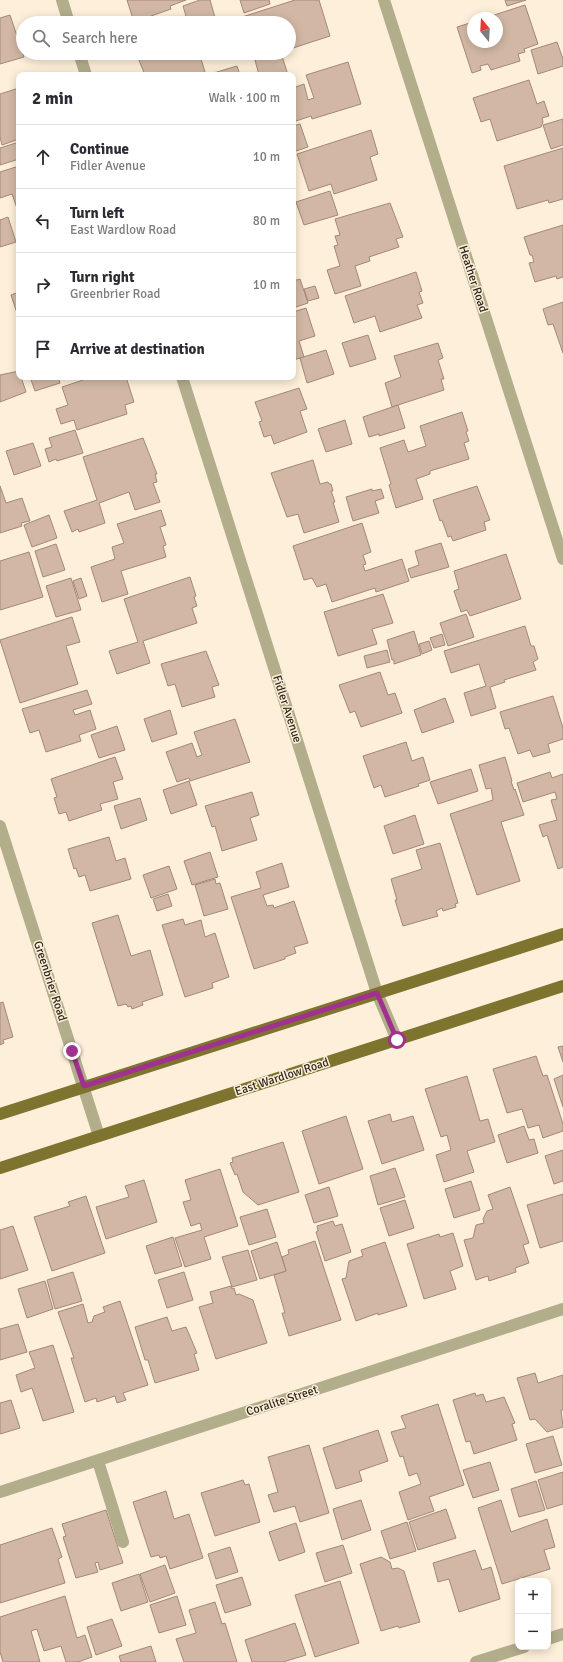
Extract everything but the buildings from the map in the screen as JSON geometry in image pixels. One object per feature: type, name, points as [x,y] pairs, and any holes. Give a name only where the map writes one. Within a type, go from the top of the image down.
[{"type":"main road","points":[[0,1114],[563,934]]},
{"type":"main road","name":"East Wardlow Road","points":[[0,1168],[563,986]]},
{"type":"street","points":[[62,0],[67,16]]},
{"type":"street","name":"Heather Road","points":[[384,0],[563,559]]},
{"type":"street","points":[[81,60],[85,72]]},
{"type":"street","name":"Fidler Avenue","points":[[183,380],[377,993],[397,1040]]},
{"type":"street","name":"Greenbrier Road","points":[[0,826],[99,1136]]},
{"type":"street","name":"Coralite Street","points":[[0,1492],[563,1309]]},
{"type":"street","points":[[98,1461],[123,1542]]},
{"type":"street","points":[[551,1638],[563,1634]]},
{"type":"street","points":[[476,1662],[515,1650]]},
{"type":"route","points":[[72,1051],[84,1086],[377,993],[397,1040]]}]
